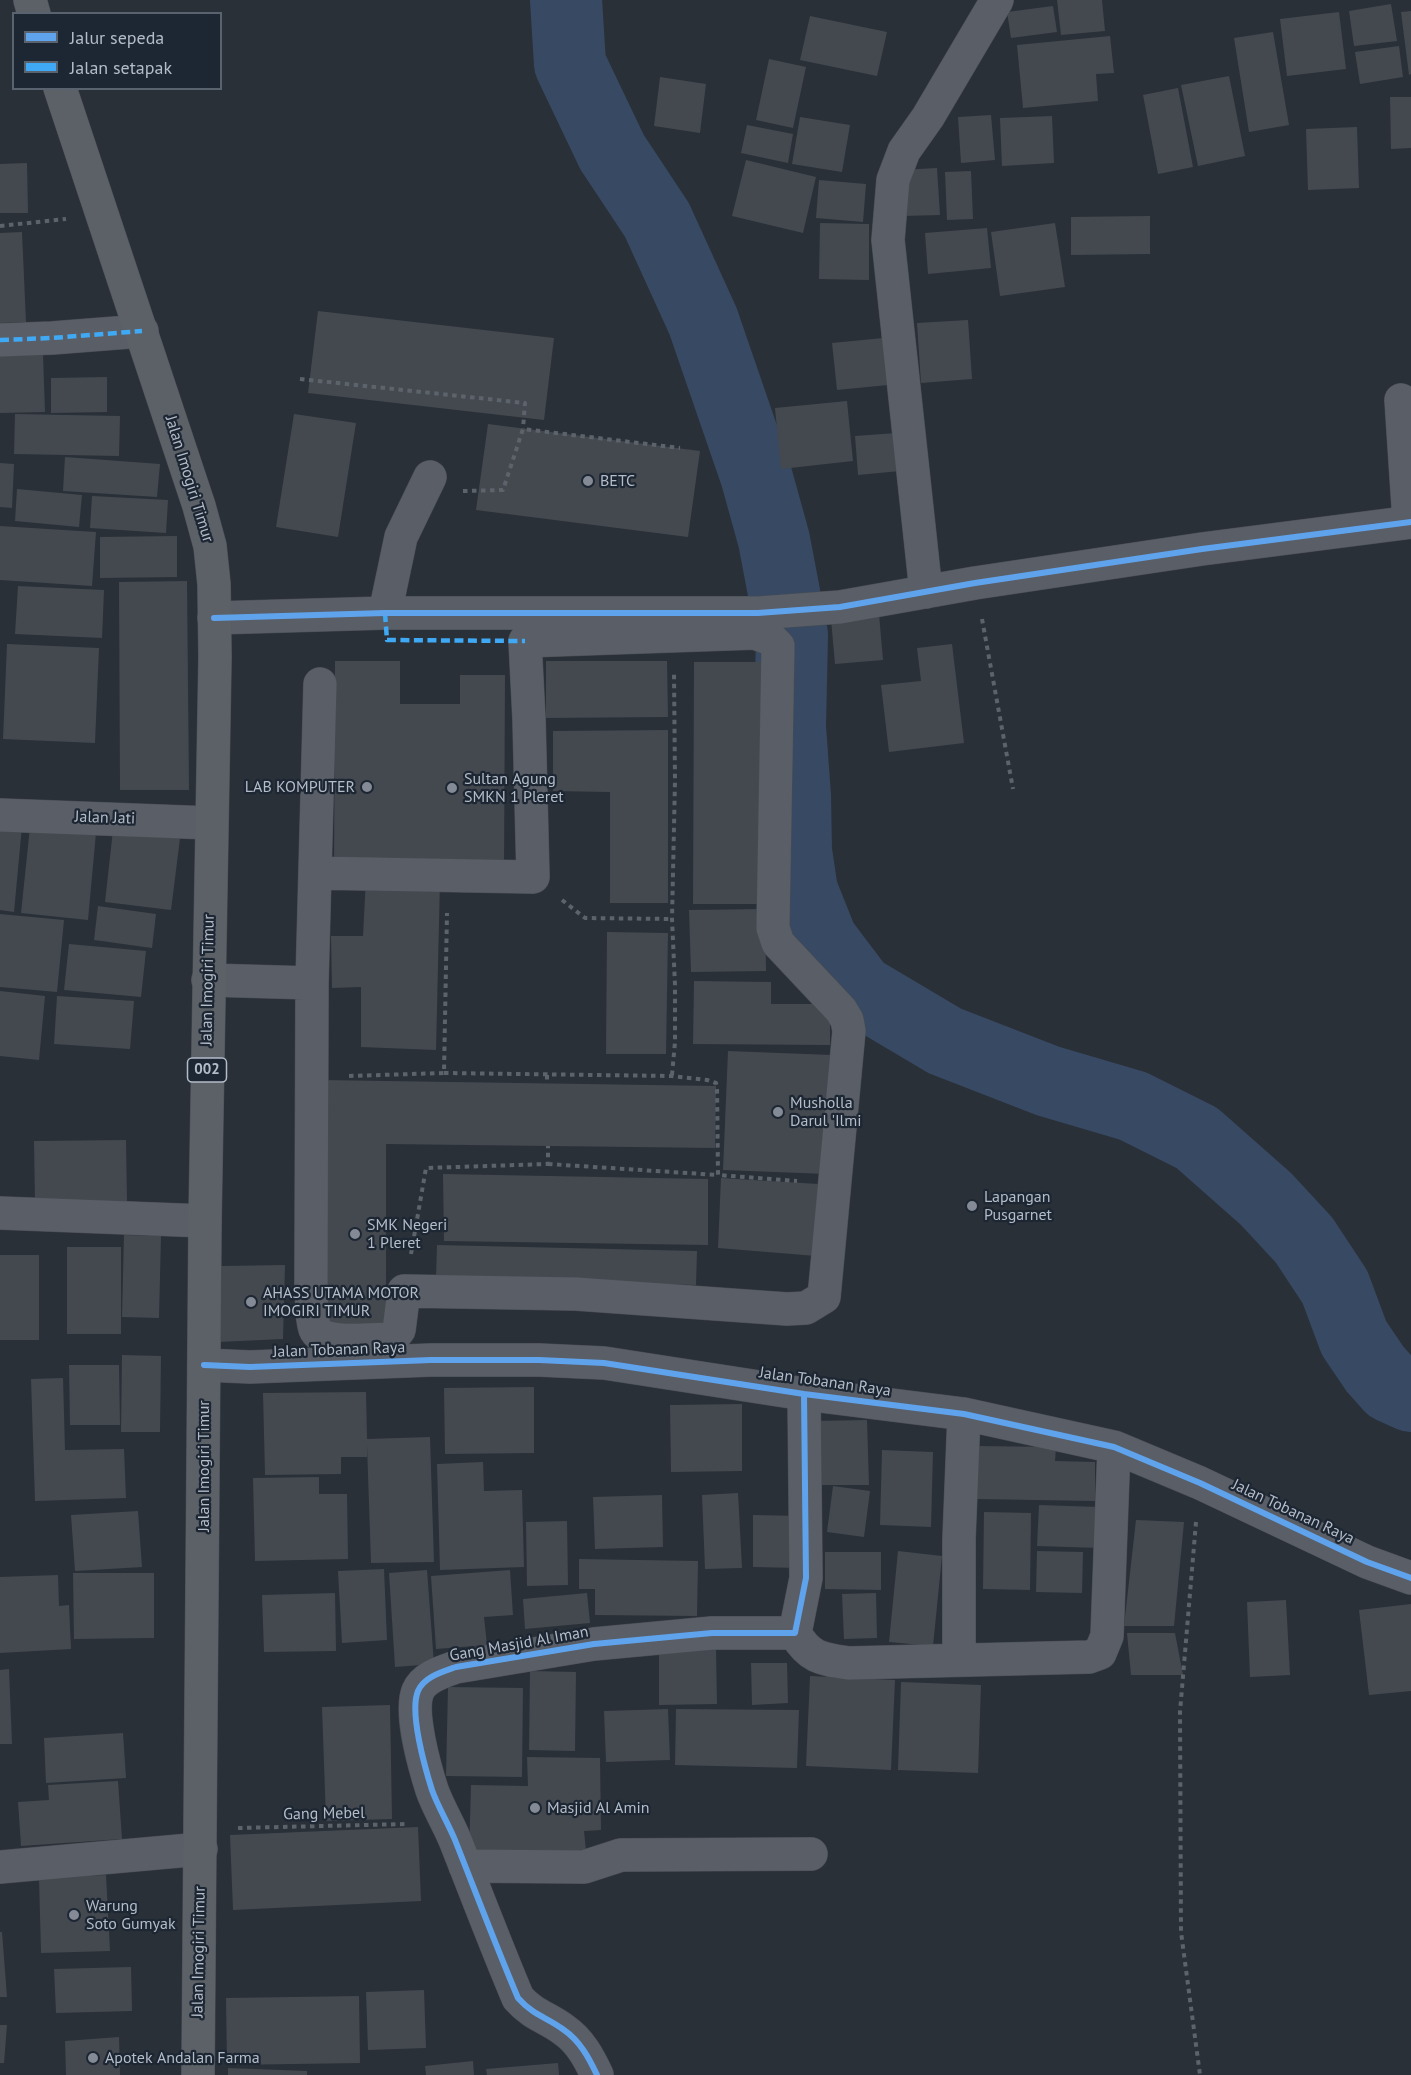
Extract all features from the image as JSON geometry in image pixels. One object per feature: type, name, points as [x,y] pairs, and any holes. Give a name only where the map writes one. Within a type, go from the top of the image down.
[{"type":"main road","name":"Jalan Imogiri Timur","points":[[61,90],[142,331],[210,546],[214,618],[205,1221],[198,2075]]},
{"type":"street","points":[[926,592],[888,240],[893,180],[904,151],[928,117],[997,0]]},
{"type":"street","points":[[0,340],[142,331]]},
{"type":"street","points":[[214,618],[385,613],[758,613],[840,607],[975,583],[1202,549],[1410,522],[1401,400]]},
{"type":"street","points":[[385,613],[401,537],[426,485]]},
{"type":"street","points":[[316,873],[533,877],[525,641],[755,633],[771,639],[778,646],[773,928],[778,943],[841,1010],[847,1020],[849,1030],[824,1297],[806,1308],[787,1309],[576,1294],[404,1291],[399,1330],[391,1339],[334,1340],[322,1337],[315,1330],[311,1286],[312,983],[320,684]]},
{"type":"street","name":"Jalan Jati","points":[[0,814],[211,823]]},
{"type":"street","points":[[208,980],[312,983]]},
{"type":"street","points":[[0,1213],[205,1221]]},
{"type":"street","name":"Jalan Tobanan Raya","points":[[204,1365],[250,1367],[431,1360],[539,1360],[604,1363],[804,1394],[964,1414],[1114,1447],[1200,1483],[1366,1562],[1411,1578]]},
{"type":"street","points":[[804,1394],[806,1578],[795,1633],[802,1646],[816,1656],[849,1663],[1089,1657],[1100,1653],[1107,1636],[1114,1447]]},
{"type":"street","points":[[959,1660],[959,1539],[964,1414]]},
{"type":"street","name":"Gang Masjid Al Iman","points":[[597,2075],[580,2044],[564,2029],[529,2010],[518,1998],[448,1823],[432,1791],[417,1734],[415,1701],[418,1690],[438,1673],[456,1667],[594,1644],[712,1634],[795,1633]]},
{"type":"street","points":[[0,1867],[201,1840]]},
{"type":"street","points":[[465,1866],[584,1867],[621,1854],[811,1854]]},
{"type":"path","points":[[0,226],[103,215]]},
{"type":"path","points":[[300,379],[525,403],[523,429],[503,490],[426,485]]},
{"type":"path","points":[[523,429],[680,448]]},
{"type":"path","points":[[975,583],[1013,789]]},
{"type":"path","points":[[672,1076],[675,1042],[672,919],[675,781],[674,636]]},
{"type":"path","points":[[444,1073],[447,875]]},
{"type":"path","points":[[533,877],[585,918],[672,919]]},
{"type":"path","points":[[312,1077],[444,1073],[672,1076],[707,1080],[716,1083],[718,1174]]},
{"type":"path","points":[[547,1075],[547,1083]]},
{"type":"path","points":[[548,1146],[548,1164]]},
{"type":"path","points":[[404,1291],[426,1168],[548,1164],[718,1174],[833,1184]]},
{"type":"path","points":[[1200,1483],[1180,1712],[1180,1932],[1200,2075]]},
{"type":"building","points":[[1057,0],[1102,0],[1105,31],[1061,35]]},
{"type":"building","points":[[1391,4],[1397,41],[1354,46],[1349,11]]},
{"type":"building","points":[[1053,6],[1057,32],[1011,38],[1007,12]]},
{"type":"building","points":[[1411,11],[1411,74],[1409,75],[1401,12]]},
{"type":"building","points":[[1339,12],[1346,69],[1287,76],[1280,19]]},
{"type":"building","points":[[810,16],[887,32],[877,76],[800,60]]},
{"type":"building","points":[[1273,32],[1289,125],[1249,132],[1234,38]]},
{"type":"building","points":[[1110,36],[1114,73],[1096,74],[1098,101],[1023,108],[1017,45]]},
{"type":"building","points":[[1399,46],[1403,77],[1360,84],[1355,52]]},
{"type":"building","points":[[769,59],[806,67],[793,128],[756,120]]},
{"type":"building","points":[[1229,76],[1245,156],[1198,166],[1181,85]]},
{"type":"building","points":[[660,77],[706,84],[700,133],[654,126]]},
{"type":"building","points":[[1178,88],[1193,167],[1158,174],[1143,95]]},
{"type":"building","points":[[1390,97],[1411,97],[1411,148],[1391,149]]},
{"type":"building","points":[[991,115],[995,160],[961,163],[958,117]]},
{"type":"building","points":[[1052,116],[1054,163],[1002,166],[1000,118]]},
{"type":"building","points":[[800,117],[850,125],[842,172],[792,164]]},
{"type":"building","points":[[747,125],[793,134],[788,163],[741,153]]},
{"type":"building","points":[[1357,127],[1359,188],[1308,190],[1306,129]]},
{"type":"building","points":[[746,160],[816,177],[803,233],[732,216]]},
{"type":"building","points":[[27,163],[28,213],[0,213],[0,164]]},
{"type":"building","points":[[937,168],[940,215],[903,216],[901,170]]},
{"type":"building","points":[[971,171],[973,219],[947,220],[945,172]]},
{"type":"building","points":[[819,180],[866,184],[863,222],[816,218]]},
{"type":"building","points":[[1150,216],[1150,254],[1071,255],[1071,217]]},
{"type":"building","points":[[820,223],[869,224],[869,280],[819,279]]},
{"type":"building","points":[[1055,223],[1065,287],[1000,296],[991,232]]},
{"type":"building","points":[[987,228],[991,268],[928,274],[925,233]]},
{"type":"building","points":[[22,232],[26,322],[0,323],[0,233]]},
{"type":"building","points":[[318,311],[554,338],[544,420],[308,393]]},
{"type":"building","points":[[968,320],[972,379],[921,383],[917,323]]},
{"type":"building","points":[[883,338],[888,385],[837,390],[832,343]]},
{"type":"building","points":[[43,354],[45,412],[0,413],[0,355]]},
{"type":"building","points":[[107,377],[107,412],[51,413],[51,378]]},
{"type":"building","points":[[847,401],[853,461],[781,469],[775,408]]},
{"type":"building","points":[[15,414],[120,416],[119,456],[14,454]]},
{"type":"building","points":[[294,414],[356,423],[338,537],[276,527]]},
{"type":"building","name":"BETC","points":[[488,424],[700,451],[688,537],[476,510]]},
{"type":"building","points":[[896,433],[900,471],[858,475],[855,436]]},
{"type":"building","points":[[65,457],[160,464],[157,497],[63,491]]},
{"type":"building","points":[[0,463],[14,464],[12,508],[0,507]]},
{"type":"building","points":[[17,489],[82,495],[79,527],[15,521]]},
{"type":"building","points":[[92,496],[168,500],[166,533],[90,528]]},
{"type":"building","points":[[0,526],[96,532],[92,586],[0,580]]},
{"type":"building","points":[[177,536],[177,577],[100,578],[100,537]]},
{"type":"building","points":[[187,581],[189,790],[120,790],[119,582]]},
{"type":"building","points":[[18,586],[104,590],[102,638],[15,634]]},
{"type":"building","points":[[879,614],[883,660],[835,664],[831,619]]},
{"type":"building","points":[[7,644],[99,648],[95,743],[3,739]]},
{"type":"building","points":[[952,644],[964,743],[889,752],[881,685],[921,681],[917,648]]},
{"type":"building","points":[[335,661],[400,661],[400,704],[460,704],[460,675],[505,675],[504,871],[334,871]]},
{"type":"building","points":[[546,661],[667,661],[668,717],[546,718]]},
{"type":"building","points":[[694,662],[768,662],[766,904],[693,904]]},
{"type":"building","points":[[668,730],[668,903],[610,903],[610,792],[553,791],[553,731]]},
{"type":"building","points":[[0,824],[22,826],[14,912],[0,910]]},
{"type":"building","points":[[30,827],[96,833],[88,920],[21,913]]},
{"type":"building","points":[[113,830],[180,838],[171,910],[105,902]]},
{"type":"building","points":[[366,878],[440,880],[436,1050],[361,1047],[361,987],[332,988],[331,936],[363,936]]},
{"type":"building","points":[[98,906],[156,914],[152,948],[94,940]]},
{"type":"building","points":[[765,909],[766,971],[691,972],[689,910]]},
{"type":"building","points":[[0,914],[64,920],[57,992],[0,987]]},
{"type":"building","points":[[607,932],[668,933],[666,1054],[606,1054]]},
{"type":"building","points":[[69,944],[146,951],[141,997],[64,990]]},
{"type":"building","points":[[694,981],[771,982],[771,1004],[830,1004],[830,1045],[693,1044]]},
{"type":"building","points":[[0,991],[45,996],[39,1060],[0,1056]]},
{"type":"building","points":[[57,996],[134,1001],[130,1049],[54,1044]]},
{"type":"building","name":"Musholla Darul 'Ilmi","points":[[728,1051],[832,1055],[827,1174],[723,1170]]},
{"type":"building","points":[[321,1080],[716,1086],[715,1148],[386,1144],[386,1326],[322,1325]]},
{"type":"building","points":[[126,1140],[127,1202],[35,1203],[34,1141]]},
{"type":"building","points":[[443,1174],[708,1179],[708,1245],[444,1241]]},
{"type":"building","points":[[721,1178],[818,1184],[816,1256],[718,1248]]},
{"type":"building","points":[[124,1235],[161,1236],[159,1318],[122,1317]]},
{"type":"building","points":[[437,1245],[697,1251],[696,1285],[436,1278]]},
{"type":"building","points":[[67,1247],[121,1247],[121,1334],[67,1334]]},
{"type":"building","points":[[0,1255],[39,1255],[39,1340],[0,1340]]},
{"type":"building","name":"AHASS UTAMA MOTOR IMOGIRI TIMUR","points":[[285,1265],[283,1339],[218,1342],[220,1266]]},
{"type":"building","points":[[122,1355],[161,1356],[160,1432],[121,1432]]},
{"type":"building","points":[[69,1365],[119,1365],[120,1425],[70,1425]]},
{"type":"building","points":[[63,1378],[65,1450],[124,1449],[126,1498],[35,1501],[31,1379]]},
{"type":"building","points":[[534,1387],[534,1453],[445,1454],[444,1388]]},
{"type":"building","points":[[366,1392],[367,1439],[430,1437],[434,1562],[371,1563],[367,1445],[367,1457],[341,1457],[341,1474],[265,1475],[263,1393]]},
{"type":"building","points":[[742,1404],[742,1471],[671,1472],[670,1405]]},
{"type":"building","points":[[867,1420],[869,1485],[815,1485],[813,1421]]},
{"type":"building","points":[[976,1446],[1056,1447],[1055,1461],[1095,1462],[1095,1501],[975,1499]]},
{"type":"building","points":[[882,1450],[933,1452],[931,1527],[880,1525]]},
{"type":"building","points":[[483,1462],[484,1491],[522,1490],[524,1567],[440,1570],[437,1464]]},
{"type":"building","points":[[319,1477],[319,1494],[347,1494],[348,1559],[255,1561],[253,1478]]},
{"type":"building","points":[[833,1486],[870,1491],[864,1537],[827,1532]]},
{"type":"building","points":[[738,1493],[742,1568],[705,1569],[702,1495]]},
{"type":"building","points":[[662,1495],[663,1547],[595,1549],[593,1497]]},
{"type":"building","points":[[1039,1505],[1100,1507],[1099,1548],[1037,1546]]},
{"type":"building","points":[[138,1511],[142,1567],[75,1571],[71,1515]]},
{"type":"building","points":[[984,1512],[1031,1513],[1030,1590],[983,1589]]},
{"type":"building","points":[[753,1515],[801,1516],[800,1568],[753,1567]]},
{"type":"building","points":[[1136,1520],[1184,1522],[1174,1626],[1124,1626]]},
{"type":"building","points":[[567,1521],[568,1585],[527,1586],[526,1522]]},
{"type":"building","points":[[898,1551],[942,1556],[933,1646],[889,1642]]},
{"type":"building","points":[[1037,1551],[1083,1552],[1082,1593],[1036,1592]]},
{"type":"building","points":[[825,1552],[881,1552],[881,1590],[825,1589]]},
{"type":"building","points":[[579,1559],[698,1561],[697,1616],[595,1615],[595,1589],[579,1589]]},
{"type":"building","points":[[384,1569],[387,1640],[342,1643],[338,1571]]},
{"type":"building","points":[[427,1570],[434,1664],[395,1667],[389,1573]]},
{"type":"building","points":[[510,1570],[513,1615],[484,1617],[487,1645],[436,1649],[431,1576]]},
{"type":"building","points":[[73,1573],[154,1573],[154,1638],[74,1639]]},
{"type":"building","points":[[58,1575],[59,1606],[69,1605],[71,1649],[0,1653],[0,1577]]},
{"type":"building","points":[[335,1593],[336,1651],[264,1652],[262,1595]]},
{"type":"building","points":[[587,1593],[590,1623],[525,1629],[523,1599]]},
{"type":"building","points":[[876,1593],[877,1638],[844,1639],[842,1594]]},
{"type":"building","points":[[1286,1600],[1290,1675],[1250,1677],[1247,1602]]},
{"type":"building","points":[[1411,1604],[1411,1691],[1369,1695],[1359,1610]]},
{"type":"building","points":[[1127,1633],[1175,1633],[1183,1675],[1131,1675]]},
{"type":"building","points":[[716,1648],[717,1704],[659,1705],[659,1649]]},
{"type":"building","points":[[751,1663],[787,1663],[788,1703],[752,1705]]},
{"type":"building","points":[[9,1669],[12,1744],[0,1744],[0,1670]]},
{"type":"building","points":[[530,1671],[576,1672],[575,1751],[529,1750]]},
{"type":"building","points":[[810,1676],[895,1680],[891,1770],[806,1766]]},
{"type":"building","points":[[901,1682],[981,1685],[978,1773],[898,1770]]},
{"type":"building","points":[[448,1687],[523,1688],[522,1777],[446,1776]]},
{"type":"building","points":[[390,1705],[392,1819],[326,1821],[322,1707]]},
{"type":"building","points":[[668,1709],[670,1760],[606,1762],[604,1711]]},
{"type":"building","points":[[676,1709],[799,1710],[797,1768],[675,1765]]},
{"type":"building","points":[[123,1733],[126,1778],[46,1783],[44,1738]]},
{"type":"building","name":"Masjid Al Amin","points":[[527,1757],[600,1758],[601,1830],[584,1831],[586,1851],[525,1850],[525,1856],[469,1856],[471,1785],[528,1786]]},
{"type":"building","points":[[118,1781],[122,1839],[21,1846],[18,1802],[49,1800],[48,1785]]},
{"type":"building","points":[[418,1827],[421,1901],[233,1910],[230,1835]]},
{"type":"building","name":"Warung Soto Gumyak","points":[[106,1875],[110,1951],[41,1953],[39,1878]]},
{"type":"building","points":[[0,1932],[2,1932],[7,1997],[0,1997]]},
{"type":"building","points":[[131,1967],[132,2011],[56,2013],[54,1969]]},
{"type":"building","points":[[424,1990],[426,2048],[368,2050],[366,1992]]},
{"type":"building","points":[[359,1996],[360,2063],[227,2065],[226,1998]]},
{"type":"building","points":[[0,2025],[7,2025],[4,2063],[0,2063]]},
{"type":"building","name":"Apotek Andalan Farma","points":[[119,2037],[120,2075],[66,2075],[65,2041]]},
{"type":"building","points":[[473,2061],[474,2075],[426,2075],[425,2066]]},
{"type":"building","points":[[558,2063],[559,2075],[487,2075],[486,2069]]},
{"type":"building","points":[[228,2068],[307,2071],[307,2075],[228,2075]]},
{"type":"waterway","points":[[566,0],[570,64],[612,152],[657,220],[703,321],[756,475],[774,540],[792,635],[790,727],[796,851],[802,891],[822,941],[859,990],[945,1041],[1048,1081],[1133,1106],[1197,1138],[1266,1199],[1304,1240],[1335,1287],[1354,1338],[1375,1369],[1391,1387],[1411,1396]]},
{"type":"marked path","points":[[0,340],[142,331]]},
{"type":"marked path","points":[[385,613],[387,640],[525,641]]},
{"type":"cycle path","points":[[214,618],[385,613],[758,613],[840,607],[975,583],[1202,549],[1411,522]]},
{"type":"cycle path","points":[[204,1365],[250,1367],[431,1360],[539,1360],[604,1363],[804,1394],[964,1414],[1114,1447],[1200,1483],[1367,1562],[1411,1578]]},
{"type":"cycle path","points":[[597,2075],[587,2056],[570,2034],[535,2013],[518,1998],[455,1840],[432,1790],[422,1755],[415,1712],[418,1691],[424,1682],[456,1667],[594,1644],[712,1633],[795,1633],[806,1578],[804,1394]]},
{"type":"place","name":"BETC","points":[[588,481]]},
{"type":"place","name":"LAB KOMPUTER","points":[[367,787]]},
{"type":"place","name":"Sultan Agung SMKN 1 Pleret","points":[[452,788]]},
{"type":"place","name":"Musholla Darul 'Ilmi","points":[[778,1112]]},
{"type":"place","name":"Lapangan Pusgarnet","points":[[972,1206]]},
{"type":"place","name":"SMK Negeri 1 Pleret","points":[[355,1234]]},
{"type":"place","name":"AHASS UTAMA MOTOR IMOGIRI TIMUR","points":[[251,1302]]},
{"type":"place","name":"Masjid Al Amin","points":[[535,1808]]},
{"type":"place","name":"Warung Soto Gumyak","points":[[74,1915]]},
{"type":"place","name":"Apotek Andalan Farma","points":[[93,2058]]}]
